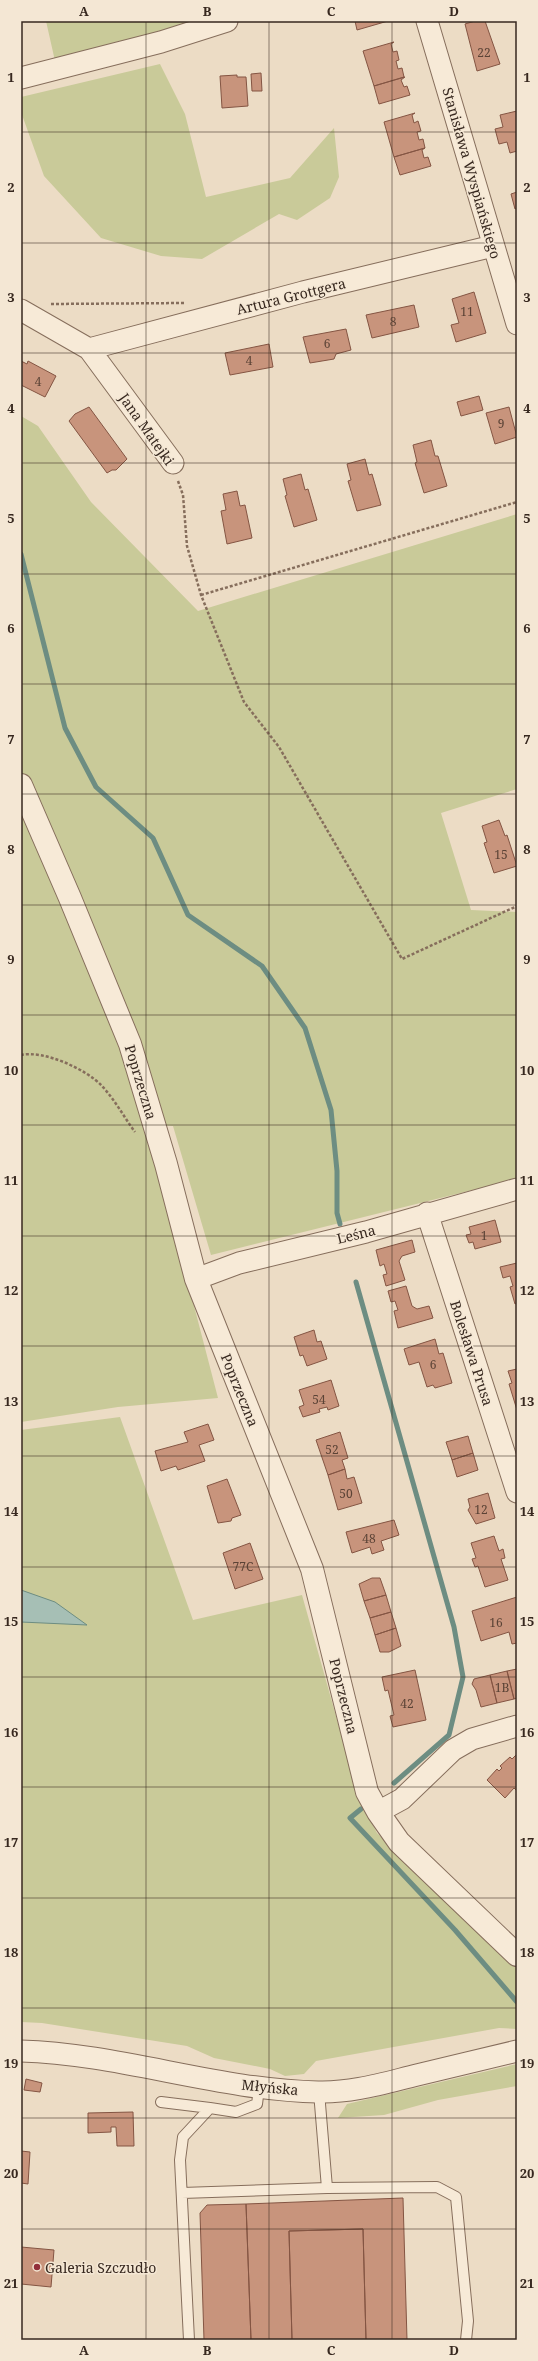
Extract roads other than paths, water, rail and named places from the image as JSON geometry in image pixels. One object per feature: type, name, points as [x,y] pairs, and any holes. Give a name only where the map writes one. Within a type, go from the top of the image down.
[{"type":"street","points":[[21,78],[161,42],[227,21]]},
{"type":"street","name":"Stanisława Wyspiańskiego","points":[[427,21],[517,324]]},
{"type":"street","name":"Artura Grottgera","points":[[89,349],[303,292],[493,246]]},
{"type":"street","name":"Jana Matejki","points":[[21,310],[89,349],[173,463]]},
{"type":"street","name":"Poprzeczna","points":[[21,785],[130,1044],[166,1164],[196,1279],[312,1569],[367,1792],[378,1812],[399,1842],[517,1955]]},
{"type":"street","name":"Leśna","points":[[196,1279],[239,1263],[366,1232],[517,1189]]},
{"type":"street","name":"Bolesława Prusa","points":[[427,1214],[516,1484]]},
{"type":"street","points":[[378,1812],[402,1799],[453,1750],[472,1739],[517,1726]]},
{"type":"street","name":"Młyńska","points":[[21,2051],[49,2052],[121,2062],[259,2088],[319,2092],[362,2089],[517,2051]]},
{"type":"lane","points":[[160,2102],[236,2112],[257,2104],[259,2088]]},
{"type":"lane","points":[[319,2092],[327,2188]]},
{"type":"lane","points":[[188,2340],[180,2160],[183,2137],[210,2108]]},
{"type":"lane","points":[[182,2194],[327,2188],[437,2187],[456,2197],[468,2321],[466,2340]]},
{"type":"waterway","points":[[21,554],[65,728],[96,787],[153,838],[188,915],[262,966],[305,1028],[331,1110],[337,1171],[337,1213],[340,1224]]},
{"type":"waterway","points":[[356,1282],[454,1627],[463,1677],[449,1735],[394,1783]]},
{"type":"waterway","points":[[361,1809],[350,1818],[455,1930],[517,2002]]},
{"type":"place","name":"Galeria Szczudło","points":[[37,2267]]}]
